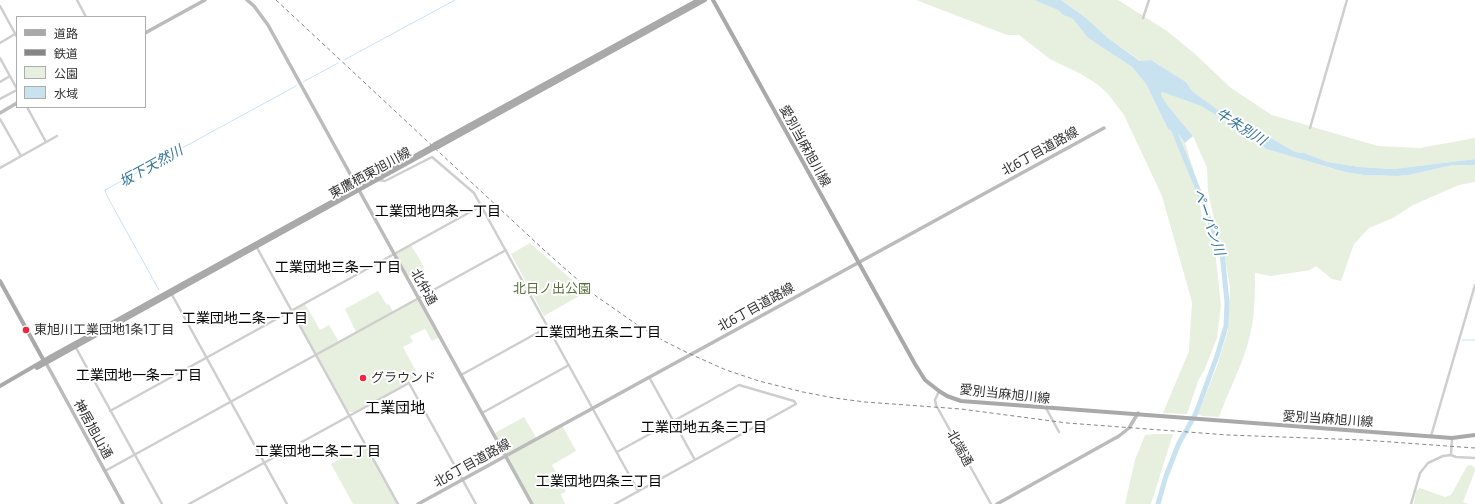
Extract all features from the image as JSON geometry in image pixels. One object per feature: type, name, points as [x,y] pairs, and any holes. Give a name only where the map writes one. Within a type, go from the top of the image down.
[{"type":"main road","name":"東鷹栖東旭川線","points":[[437,146],[698,0]]},
{"type":"main road","name":"東鷹栖東旭川線","points":[[0,386],[432,148],[705,0]]},
{"type":"main road","name":"愛別当麻旭川線","points":[[713,0],[915,364],[925,380],[947,396],[961,401],[1046,408],[1138,413],[1452,438],[1475,435]]},
{"type":"main road","name":"東鷹栖東旭川線","points":[[358,189],[379,180],[432,148]]},
{"type":"main road","points":[[0,281],[45,362]]},
{"type":"street","points":[[77,0],[85,16]]},
{"type":"street","points":[[146,32],[205,0]]},
{"type":"street","name":"北仲通","points":[[247,0],[261,14],[268,25],[532,504]]},
{"type":"street","points":[[1144,18],[1149,0]]},
{"type":"street","points":[[1310,128],[1347,0]]},
{"type":"street","points":[[0,6],[16,36],[0,42]]},
{"type":"street","points":[[0,58],[16,88]]},
{"type":"street","points":[[0,82],[10,76]]},
{"type":"street","points":[[0,99],[16,91]]},
{"type":"street","points":[[0,113],[16,104]]},
{"type":"street","points":[[28,108],[46,142]]},
{"type":"street","points":[[0,119],[21,156]]},
{"type":"street","name":"北6丁目道路線","points":[[418,504],[1104,128]]},
{"type":"street","points":[[0,168],[57,136]]},
{"type":"street","points":[[379,180],[385,181],[432,157],[474,193],[638,491]]},
{"type":"street","points":[[110,411],[481,206]]},
{"type":"street","points":[[256,245],[398,504]]},
{"type":"street","points":[[105,471],[506,250]]},
{"type":"street","points":[[1431,436],[1475,286]]},
{"type":"street","points":[[170,292],[287,504]]},
{"type":"street","points":[[461,376],[548,327]]},
{"type":"street","points":[[74,346],[162,504]]},
{"type":"street","name":"神居旭山通","points":[[45,362],[123,504]]},
{"type":"street","points":[[482,413],[569,365]]},
{"type":"street","points":[[649,378],[695,460]]},
{"type":"street","points":[[189,504],[409,383],[476,504]]},
{"type":"street","points":[[615,504],[796,404],[794,401],[739,385],[617,452]]},
{"type":"street","name":"北端通","points":[[939,391],[935,400],[936,404],[991,504]]},
{"type":"street","points":[[1046,408],[1059,432]]},
{"type":"street","points":[[997,504],[1119,436],[1128,428],[1138,413]]},
{"type":"street","points":[[1451,455],[1452,438]]},
{"type":"street","points":[[1411,504],[1420,473],[1424,465],[1443,456],[1451,455],[1456,457],[1475,458]]},
{"type":"green space","points":[[916,0],[1034,0],[1058,10],[1063,15],[1073,19],[1088,38],[1132,67],[1146,84],[1168,129],[1179,135],[1185,143],[1198,184],[1201,213],[1214,241],[1221,305],[1217,338],[1204,371],[1198,381],[1187,414],[1163,413],[1189,351],[1192,302],[1162,196],[1124,115],[1108,94],[1097,84],[1081,74],[1050,59],[1019,35],[1007,35]]},
{"type":"green space","points":[[1061,0],[1118,0],[1167,31],[1194,53],[1231,88],[1272,115],[1378,146],[1420,148],[1475,138],[1475,159],[1394,169],[1359,167],[1328,162],[1304,153],[1295,152],[1271,138],[1248,130],[1236,121],[1229,118],[1192,91],[1186,82],[1151,60],[1141,61],[1108,38],[1086,18]]},
{"type":"green space","points":[[1162,92],[1201,106],[1247,134],[1266,149],[1345,172],[1364,175],[1397,176],[1409,175],[1453,165],[1475,165],[1475,182],[1459,185],[1413,205],[1393,218],[1369,228],[1354,244],[1341,281],[1332,279],[1316,266],[1310,270],[1271,276],[1255,273],[1254,308],[1250,334],[1242,362],[1219,417],[1202,416],[1198,414],[1217,366],[1228,330],[1230,287],[1223,246],[1217,233],[1208,191],[1207,168],[1193,136],[1168,106],[1161,95]]},
{"type":"green space","name":"北日ノ出公園","points":[[530,243],[586,292],[544,316],[511,254]]},
{"type":"green space","points":[[411,245],[424,267],[407,277],[394,254]]},
{"type":"green space","points":[[378,291],[387,305],[389,304],[393,312],[418,298],[440,337],[432,341],[425,329],[410,336],[413,342],[403,347],[419,377],[356,412],[348,412],[293,313],[294,309],[305,304],[320,330],[329,325],[339,342],[356,332],[345,309]]},
{"type":"green space","points":[[524,417],[537,439],[562,425],[576,451],[552,465],[566,492],[561,494],[565,504],[532,504],[493,434]]},
{"type":"green space","points":[[1173,434],[1151,504],[1125,504],[1135,460],[1145,435]]},
{"type":"green space","points":[[366,445],[398,504],[353,504],[331,464]]},
{"type":"green space","points":[[1471,465],[1475,468],[1475,471],[1463,502],[1468,504],[1414,504],[1416,491],[1420,488],[1445,497],[1451,495],[1467,466]]},
{"type":"water","name":"牛朱別川","points":[[1034,0],[1061,0],[1086,18],[1108,38],[1140,61],[1151,60],[1186,82],[1192,91],[1229,118],[1236,121],[1248,130],[1271,138],[1295,152],[1304,153],[1328,162],[1359,167],[1394,169],[1475,159],[1475,165],[1453,165],[1409,175],[1397,176],[1364,175],[1345,172],[1266,149],[1247,134],[1201,106],[1162,92],[1161,95],[1168,106],[1193,136],[1185,143],[1179,135],[1168,129],[1146,84],[1132,67],[1088,38],[1073,19],[1063,15],[1058,10]]},
{"type":"waterway","name":"坂下天然川","points":[[344,60],[455,0]]},
{"type":"waterway","name":"坂下天然川","points":[[303,82],[338,63]]},
{"type":"waterway","name":"坂下天然川","points":[[159,290],[105,190],[296,86]]},
{"type":"waterway","name":"ペーパン川","points":[[1158,504],[1166,476],[1179,443],[1196,413],[1217,356],[1226,326],[1227,302],[1222,252],[1172,126]]},
{"type":"waterway","points":[[1462,340],[1475,340]]},
{"type":"railway","points":[[276,0],[544,250],[596,296],[639,326],[664,341],[726,370],[759,381],[803,392],[865,402],[961,409],[1067,423],[1228,435],[1363,440],[1475,448]]},
{"type":"place","name":"東旭川工業団地1条1丁目","points":[[26,330]]},
{"type":"place","name":"グラウンド","points":[[363,378]]},
{"type":"district","name":"工業団地四条一丁目","points":[[438,211]]},
{"type":"district","name":"工業団地三条一丁目","points":[[338,267]]},
{"type":"district","name":"工業団地二条一丁目","points":[[245,318]]},
{"type":"district","name":"工業団地五条二丁目","points":[[598,332]]},
{"type":"district","name":"工業団地一条一丁目","points":[[139,375]]},
{"type":"district","name":"工業団地","points":[[395,408]]},
{"type":"district","name":"工業団地五条三丁目","points":[[704,427]]},
{"type":"district","name":"工業団地二条二丁目","points":[[318,451]]},
{"type":"district","name":"工業団地四条三丁目","points":[[599,481]]}]
